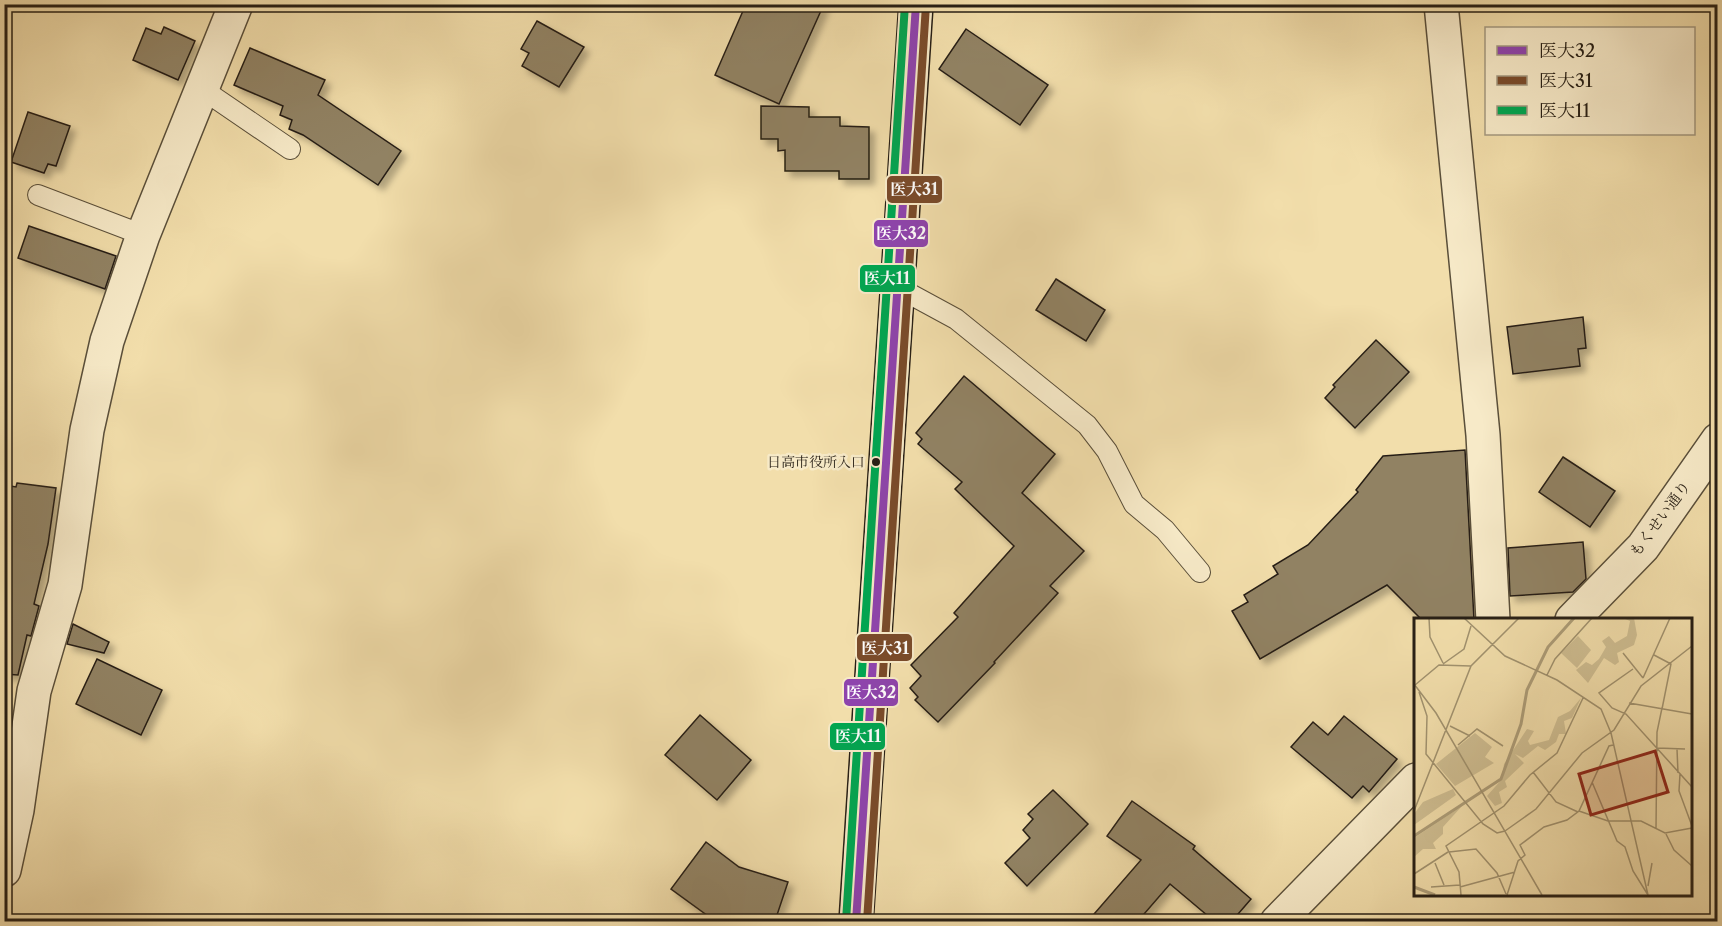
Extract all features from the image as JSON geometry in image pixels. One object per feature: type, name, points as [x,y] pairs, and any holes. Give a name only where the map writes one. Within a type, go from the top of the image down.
[{"type":"street","points":[[4,870],[17,810],[34,691],[65,585],[87,430],[107,340],[143,235],[236,4]]},
{"type":"street","points":[[856,921],[916,4]]},
{"type":"street","points":[[1441,4],[1482,435],[1493,618]]},
{"type":"street","name":"もくせい通り","points":[[1574,618],[1643,547],[1718,440]]},
{"type":"street","points":[[1277,921],[1414,782]]},
{"type":"lane","points":[[201,89],[290,149]]},
{"type":"lane","points":[[38,195],[143,235]]},
{"type":"lane","points":[[897,286],[956,319],[1087,425],[1107,451],[1134,504],[1165,530],[1200,572]]},
{"type":"building","points":[[746,4],[824,4],[779,104],[715,75]]},
{"type":"building","points":[[537,21],[584,47],[559,87],[522,66],[529,53],[521,49]]},
{"type":"building","points":[[164,27],[195,41],[178,80],[133,60],[146,28],[161,34]]},
{"type":"building","points":[[966,29],[1048,85],[1020,125],[939,69]]},
{"type":"building","points":[[250,48],[325,80],[318,95],[401,151],[378,185],[303,135],[289,129],[292,120],[280,115],[283,106],[234,85]]},
{"type":"building","points":[[761,106],[809,107],[809,117],[840,117],[840,126],[869,127],[869,179],[839,179],[839,171],[785,171],[785,150],[778,151],[778,139],[761,139]]},
{"type":"building","points":[[28,112],[70,126],[56,166],[48,164],[44,173],[11,162]]},
{"type":"building","points":[[29,226],[116,256],[105,289],[18,258]]},
{"type":"building","points":[[1056,279],[1105,310],[1086,341],[1036,310]]},
{"type":"building","points":[[1583,317],[1586,348],[1578,349],[1580,366],[1513,374],[1507,327]]},
{"type":"building","points":[[1376,340],[1409,372],[1355,428],[1325,398],[1335,387],[1333,385]]},
{"type":"building","points":[[964,376],[1055,454],[1022,493],[1084,551],[1050,586],[1058,593],[938,722],[915,700],[918,697],[910,688],[921,676],[911,665],[958,617],[954,613],[1014,546],[955,489],[962,482],[918,444],[922,439],[916,433]]},
{"type":"building","points":[[1465,450],[1474,618],[1420,618],[1387,585],[1260,659],[1232,611],[1248,602],[1244,595],[1278,574],[1273,566],[1308,545],[1358,492],[1356,490],[1383,456]]},
{"type":"building","points":[[1563,457],[1615,491],[1590,527],[1539,492]]},
{"type":"building","points":[[17,483],[56,488],[48,544],[34,604],[39,606],[31,636],[27,635],[18,675],[4,674],[4,485],[16,487]]},
{"type":"building","points":[[1583,542],[1586,579],[1573,592],[1510,596],[1508,548]]},
{"type":"building","points":[[73,624],[109,642],[104,653],[67,644]]},
{"type":"building","points":[[97,659],[162,690],[141,735],[76,704]]},
{"type":"building","points":[[700,715],[751,760],[717,800],[665,755]]},
{"type":"building","points":[[1344,716],[1397,759],[1369,792],[1363,786],[1352,798],[1291,747],[1313,722],[1328,735]]},
{"type":"building","points":[[1053,790],[1088,824],[1027,886],[1005,863],[1030,838],[1023,830],[1033,819],[1028,814]]},
{"type":"building","points":[[1132,801],[1195,846],[1193,849],[1251,899],[1232,921],[1214,921],[1170,884],[1138,921],[1088,921],[1141,860],[1107,836]]},
{"type":"building","points":[[706,842],[739,867],[788,882],[775,921],[715,921],[671,889]]},
{"type":"transit line","name":"医大11","points":[[846,921],[905,4]]},
{"type":"transit line","name":"医大32","points":[[856,922],[916,4]]},
{"type":"transit line","name":"医大31","points":[[867,922],[926,5]]},
{"type":"place","name":"日高市役所入口","points":[[876,462]]}]
